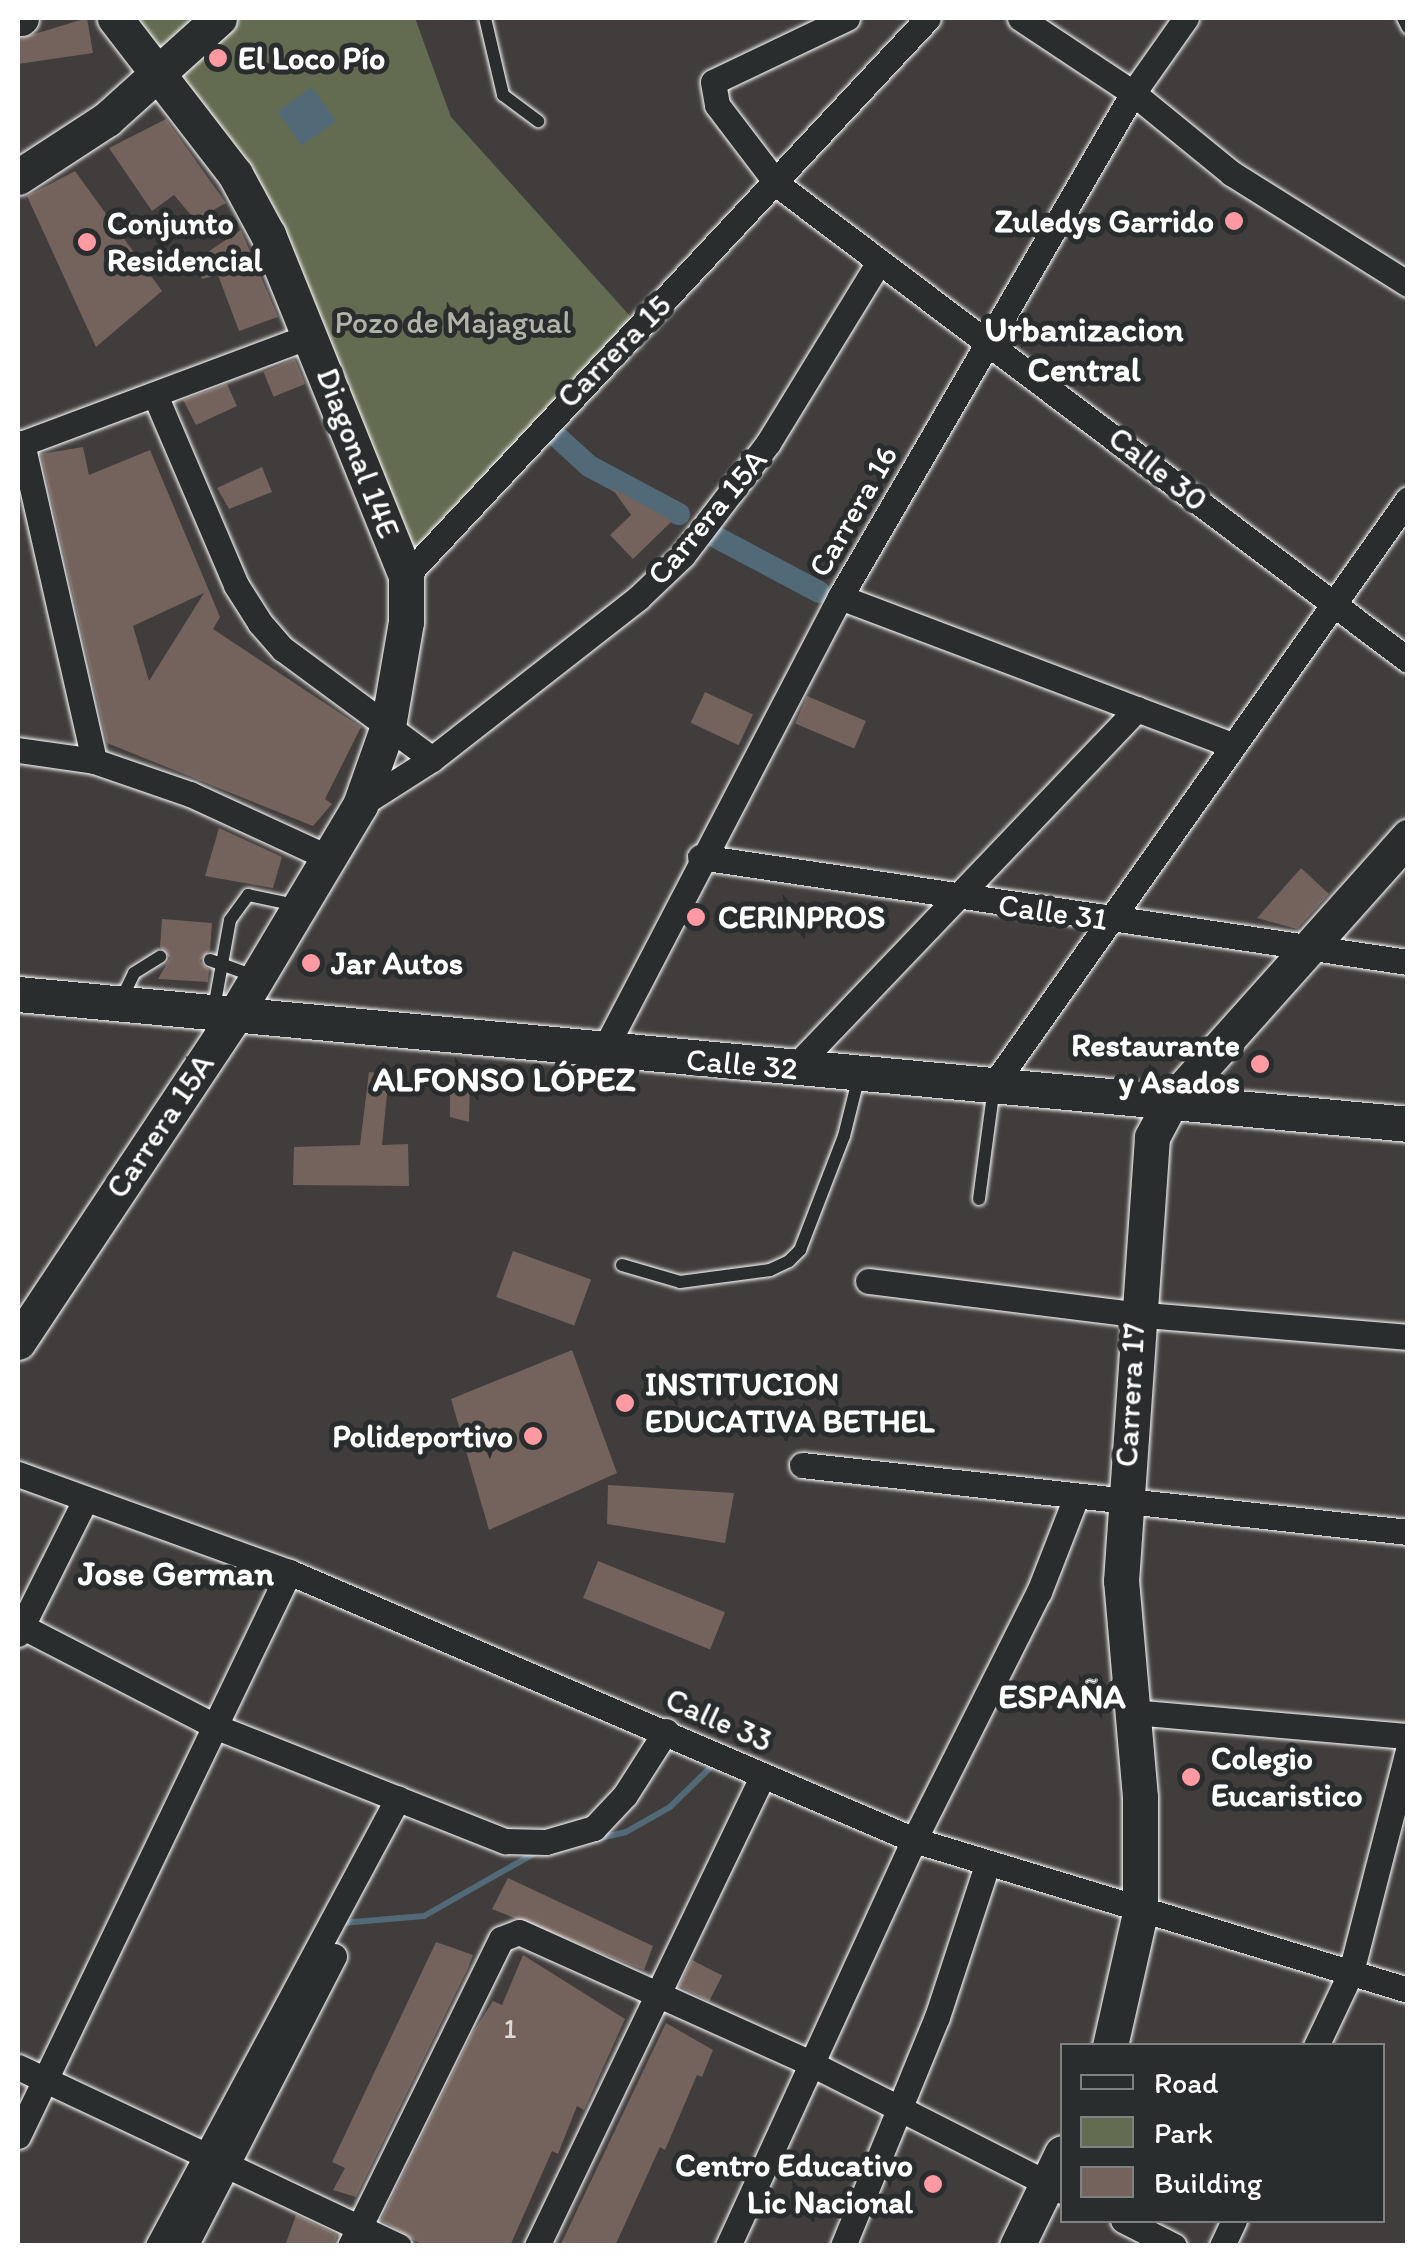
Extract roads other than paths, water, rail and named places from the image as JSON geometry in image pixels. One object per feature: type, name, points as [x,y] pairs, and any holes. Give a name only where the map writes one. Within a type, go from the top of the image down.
[{"type":"street","name":"Diagonal 14E","points":[[115,18],[160,72],[234,174],[312,336],[406,576]]},
{"type":"street","points":[[18,177],[107,120],[217,18]]},
{"type":"street","name":"Calle 30","points":[[848,18],[724,72],[713,82],[718,105],[778,184],[879,262],[989,339],[1408,660]]},
{"type":"street","name":"Carrera 15","points":[[406,576],[550,416],[778,184],[928,18]]},
{"type":"street","points":[[1020,18],[1133,92],[1231,173],[1408,284]]},
{"type":"street","name":"Carrera 16","points":[[603,1052],[700,857],[840,597],[1133,92],[1186,18]]},
{"type":"street","name":"Carrera 15A","points":[[360,805],[432,760],[638,598],[682,555],[768,443],[879,262]]},
{"type":"street","points":[[94,761],[20,444],[312,336]]},
{"type":"street","points":[[154,395],[236,585],[260,623],[283,649],[432,760]]},
{"type":"street","points":[[995,1084],[1230,744],[1408,499]]},
{"type":"street","points":[[388,726],[406,622],[406,576]]},
{"type":"street","points":[[840,597],[1230,744]]},
{"type":"street","points":[[792,1069],[1136,709]]},
{"type":"street","name":"Carrera 15A","points":[[18,1342],[222,1016],[241,971],[298,906],[360,805],[388,726]]},
{"type":"street","points":[[18,750],[94,761],[190,794],[327,857]]},
{"type":"street","name":"Carrera 17","points":[[1111,2043],[1140,1912],[1132,1712],[1121,1581],[1134,1314],[1152,1138],[1171,1102],[1311,950],[1408,836]]},
{"type":"street","name":"Calle 31","points":[[700,857],[954,898],[1408,962]]},
{"type":"street","name":"Calle 32","points":[[18,994],[603,1052],[995,1084],[1408,1124]]},
{"type":"street","points":[[868,1281],[1134,1314],[1408,1337]]},
{"type":"street","points":[[802,1464],[1408,1532]]},
{"type":"street","name":"Calle 33","points":[[18,1474],[289,1572],[914,1840],[1140,1912],[1408,1990]]},
{"type":"street","points":[[728,2246],[914,1840],[1039,1592],[1076,1497]]},
{"type":"street","points":[[86,1500],[19,1630],[219,1728],[505,1841],[546,1842],[594,1828],[625,1795],[666,1731]]},
{"type":"street","points":[[18,2136],[219,1728],[289,1572]]},
{"type":"street","points":[[1132,1712],[1408,1736]]},
{"type":"street","points":[[1317,2043],[1350,1972],[1408,1750]]},
{"type":"street","points":[[537,2246],[763,1775]]},
{"type":"street","points":[[185,2246],[213,2161],[398,1798]]},
{"type":"street","points":[[843,2246],[901,2109],[987,1865]]},
{"type":"street","points":[[354,2236],[509,1934],[519,1932],[810,2062],[901,2109],[1058,2176],[1017,2246]]},
{"type":"street","points":[[158,2246],[334,1956]]},
{"type":"street","points":[[18,2067],[213,2161],[354,2236],[399,2246]]},
{"type":"street","points":[[1129,2223],[1174,2246]]},
{"type":"street","points":[[1222,2246],[1233,2223]]},
{"type":"lane","points":[[485,18],[503,95],[538,120]]},
{"type":"lane","points":[[1402,18],[1408,28]]},
{"type":"lane","points":[[241,971],[230,920],[248,895],[298,906]]},
{"type":"lane","points":[[120,1004],[134,973],[160,956]]},
{"type":"lane","points":[[210,960],[241,971]]},
{"type":"lane","points":[[622,1266],[680,1282],[770,1270],[789,1261],[800,1250],[838,1152],[860,1074]]},
{"type":"lane","points":[[980,1199],[995,1084]]},
{"type":"water","points":[[312,87],[336,121],[302,145],[278,111]]},
{"type":"waterway","points":[[554,434],[589,466],[679,514]]},
{"type":"waterway","points":[[712,535],[819,592]]},
{"type":"waterway","points":[[596,1839],[626,1832],[670,1807],[717,1761]]},
{"type":"waterway","points":[[342,1923],[424,1916],[535,1853]]},
{"type":"place","name":"El Loco Pío","points":[[218,58]]},
{"type":"place","name":"Zuledys Garrido","points":[[1234,221]]},
{"type":"place","name":"Conjunto Residencial","points":[[87,242]]},
{"type":"place","name":"CERINPROS","points":[[696,917]]},
{"type":"place","name":"Jar Autos","points":[[311,963]]},
{"type":"place","name":"Restaurante y Asados","points":[[1260,1064]]},
{"type":"place","name":"INSTITUCION EDUCATIVA BETHEL","points":[[625,1403]]},
{"type":"place","name":"Polideportivo","points":[[533,1436]]},
{"type":"place","name":"Colegio Eucaristico","points":[[1191,1777]]},
{"type":"place","name":"Centro Educativo Lic Nacional","points":[[933,2184]]},
{"type":"district","name":"Urbanizacion Central","points":[[1084,349]]},
{"type":"district","name":"ALFONSO LÓPEZ","points":[[504,1079]]},
{"type":"district","name":"Jose German","points":[[176,1573]]},
{"type":"district","name":"ESPAÑA","points":[[1062,1696]]},
{"type":"park label","name":"Pozo de Majagual","points":[[453,322]]}]
